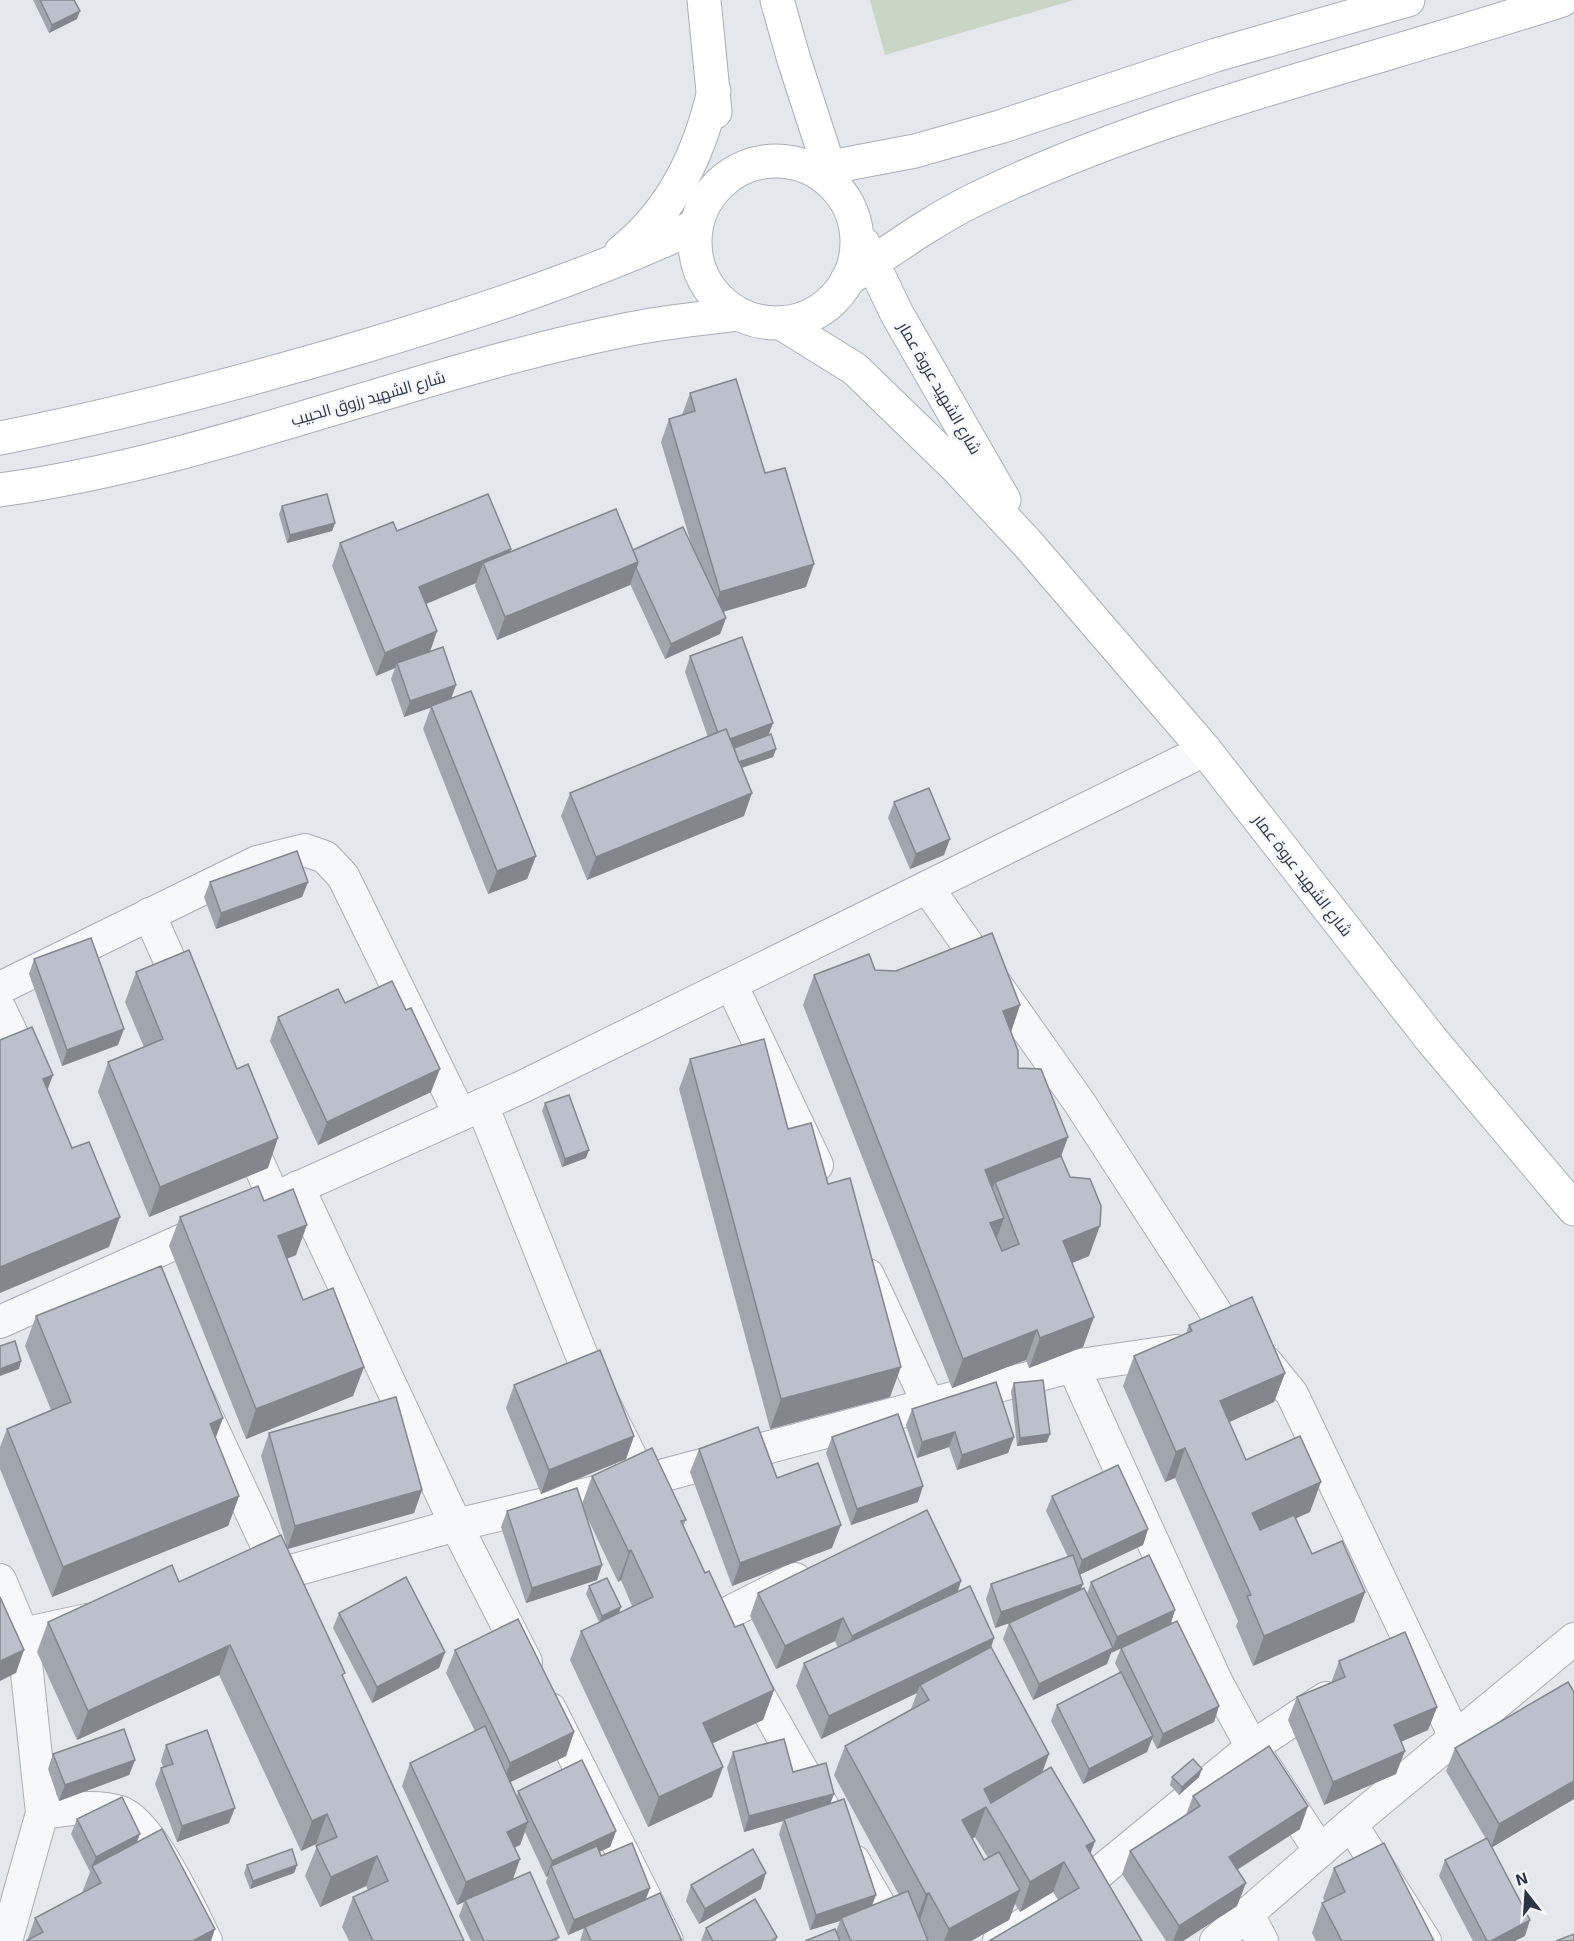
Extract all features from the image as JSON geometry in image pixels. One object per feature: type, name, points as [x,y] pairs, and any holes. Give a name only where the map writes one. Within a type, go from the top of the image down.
[{"type":"street","points":[[704,0],[714,91],[720,183]]},
{"type":"street","points":[[777,0],[827,175],[849,207],[856,231],[856,256],[860,272]]},
{"type":"street","points":[[1407,0],[1216,55],[1003,126],[827,175],[791,162],[765,161],[741,169],[720,183],[709,195],[696,226],[694,247],[699,268],[708,286],[721,302],[738,314],[759,321],[781,323],[808,316],[831,302],[860,272],[935,222],[977,199],[1130,136],[1233,101],[1562,0]]},
{"type":"street","points":[[603,266],[639,235],[677,190],[702,136],[714,91]]},
{"type":"street","points":[[0,438],[267,375],[450,320],[603,266],[696,226]]},
{"type":"street","name":"شارع الشهيد عروة عمار","points":[[860,272],[897,314],[1028,544]]},
{"type":"street","name":"شارع الشهيد رزوق الحبيب","points":[[0,490],[107,471],[458,372],[598,336],[738,314]]},
{"type":"street","name":"شارع الشهيد عروة عمار","points":[[781,323],[855,369],[957,468],[1028,544],[1205,750],[1431,1039],[1574,1209]]},
{"type":"street","points":[[0,1322],[134,1272],[286,1193],[471,1110],[732,984],[1205,750]]},
{"type":"street","points":[[0,988],[257,862],[304,850],[325,857],[343,876],[471,1110],[590,1376],[663,1520]]},
{"type":"street","points":[[927,887],[1079,1102],[1240,1350]]},
{"type":"street","points":[[149,914],[197,1023]]},
{"type":"street","points":[[732,984],[828,1189]]},
{"type":"street","points":[[0,1009],[41,1095]]},
{"type":"street","points":[[231,1100],[286,1193],[667,1941]]},
{"type":"street","points":[[107,1236],[134,1272]]},
{"type":"street","points":[[858,1254],[929,1405]]},
{"type":"street","points":[[225,1588],[281,1575],[456,1525],[642,1481],[1073,1366],[1197,1348],[1240,1350],[1266,1362],[1292,1394],[1400,1648],[1455,1737]]},
{"type":"street","points":[[1073,1366],[1190,1627],[1252,1748],[1320,1851]]},
{"type":"street","points":[[185,1370],[296,1607]]},
{"type":"street","points":[[725,1636],[818,1567]]},
{"type":"street","points":[[0,1580],[42,1813],[5,1934]]},
{"type":"street","points":[[700,1590],[896,1940]]},
{"type":"street","points":[[11,1637],[112,1614]]},
{"type":"street","points":[[1216,1941],[1351,1824],[1574,1639]]},
{"type":"street","points":[[1526,1679],[1544,1706]]},
{"type":"street","points":[[999,1941],[1089,1865],[1252,1748],[1351,1682]]},
{"type":"street","points":[[42,1813],[94,1807],[122,1813],[142,1826],[187,1902],[206,1941]]},
{"type":"street","points":[[1351,1824],[1425,1941]]},
{"type":"street","points":[[1089,1865],[1109,1904]]},
{"type":"street","points":[[1247,1913],[1262,1941]]},
{"type":"green space","points":[[870,0],[1074,0],[885,55]]},
{"type":"building","points":[[40,0],[74,0],[80,11],[52,25]]},
{"type":"building","points":[[736,379],[765,473],[785,468],[814,564],[720,592],[669,419],[695,411],[690,393]]},
{"type":"building","points":[[327,494],[335,523],[290,535],[282,506]]},
{"type":"building","points":[[488,494],[511,549],[419,587],[437,631],[385,653],[340,543],[393,522],[397,531]]},
{"type":"building","points":[[616,509],[638,562],[505,617],[483,563]]},
{"type":"building","points":[[683,527],[726,618],[671,644],[636,568],[638,562],[633,550]]},
{"type":"building","points":[[742,637],[773,723],[730,739],[726,729],[718,733],[690,656]]},
{"type":"building","points":[[443,647],[456,685],[410,701],[397,663]]},
{"type":"building","points":[[471,691],[536,856],[497,871],[431,706]]},
{"type":"building","points":[[726,729],[752,793],[596,857],[570,793]]},
{"type":"building","points":[[771,734],[776,749],[739,762],[734,748]]},
{"type":"building","points":[[929,788],[950,839],[916,854],[894,802]]},
{"type":"building","points":[[297,851],[308,882],[221,913],[210,882]]},
{"type":"building","points":[[992,933],[1020,1005],[1003,1011],[1018,1051],[1018,1068],[1041,1069],[1068,1137],[985,1170],[1004,1218],[990,1223],[1002,1251],[1019,1244],[995,1182],[1061,1156],[1070,1177],[1090,1179],[1101,1206],[1100,1226],[1063,1241],[1094,1317],[1040,1338],[1037,1330],[963,1359],[814,975],[869,954],[875,970],[896,971]]},
{"type":"building","points":[[91,938],[124,1029],[67,1050],[34,959]]},
{"type":"building","points":[[189,950],[237,1069],[248,1064],[278,1138],[160,1187],[108,1062],[163,1039],[136,972]]},
{"type":"building","points":[[392,981],[406,1010],[411,1008],[440,1069],[327,1122],[278,1017],[338,989],[345,1003]]},
{"type":"building","points":[[32,1027],[53,1075],[43,1079],[72,1148],[89,1142],[120,1217],[0,1267],[0,1040]]},
{"type":"building","points":[[764,1039],[788,1129],[811,1123],[828,1184],[850,1178],[901,1367],[781,1399],[690,1059]]},
{"type":"building","points":[[569,1095],[589,1150],[565,1159],[545,1103]]},
{"type":"building","points":[[258,1186],[264,1201],[293,1189],[307,1225],[278,1236],[303,1300],[333,1288],[364,1367],[256,1409],[180,1217]]},
{"type":"building","points":[[161,1266],[223,1418],[210,1424],[239,1496],[63,1567],[7,1429],[71,1402],[36,1316]]},
{"type":"building","points":[[1252,1297],[1285,1373],[1220,1401],[1246,1460],[1300,1436],[1321,1482],[1252,1513],[1260,1530],[1294,1515],[1312,1554],[1342,1541],[1365,1592],[1264,1636],[1247,1596],[1251,1595],[1185,1448],[1176,1452],[1134,1356],[1192,1331],[1189,1325]]},
{"type":"building","points":[[15,1341],[21,1361],[0,1369],[0,1346]]},
{"type":"building","points":[[600,1350],[634,1436],[549,1470],[514,1385]]},
{"type":"building","points":[[1043,1380],[1050,1434],[1020,1438],[1014,1383]]},
{"type":"building","points":[[996,1382],[1014,1437],[962,1455],[955,1432],[922,1442],[912,1409]]},
{"type":"building","points":[[396,1397],[422,1490],[295,1526],[269,1433]]},
{"type":"building","points":[[898,1414],[923,1486],[857,1509],[832,1437]]},
{"type":"building","points":[[758,1427],[777,1478],[818,1463],[841,1525],[740,1563],[699,1449]]},
{"type":"building","points":[[652,1448],[686,1520],[681,1521],[705,1573],[709,1571],[735,1627],[743,1624],[774,1690],[703,1723],[723,1767],[659,1797],[581,1631],[653,1597],[592,1476]]},
{"type":"building","points":[[1118,1465],[1148,1529],[1082,1560],[1052,1496]]},
{"type":"building","points":[[577,1488],[602,1565],[532,1588],[507,1511]]},
{"type":"building","points":[[927,1510],[961,1581],[852,1636],[843,1618],[785,1646],[758,1593]]},
{"type":"building","points":[[281,1535],[345,1673],[342,1675],[464,1941],[373,1941],[353,1897],[388,1881],[377,1856],[331,1877],[316,1846],[337,1837],[327,1814],[312,1821],[230,1645],[88,1711],[48,1622],[172,1565],[179,1582]]},
{"type":"building","points":[[1073,1555],[1083,1584],[1001,1612],[991,1584]]},
{"type":"building","points":[[1149,1555],[1175,1610],[1117,1637],[1091,1582]]},
{"type":"building","points":[[406,1577],[445,1652],[377,1687],[339,1613]]},
{"type":"building","points":[[607,1578],[621,1607],[602,1616],[589,1586]]},
{"type":"building","points":[[970,1586],[994,1638],[829,1716],[804,1663]]},
{"type":"building","points":[[1084,1588],[1113,1648],[1039,1684],[1009,1623]]},
{"type":"building","points":[[0,1597],[24,1650],[0,1661]]},
{"type":"building","points":[[518,1619],[574,1732],[510,1763],[455,1650]]},
{"type":"building","points":[[1177,1621],[1219,1706],[1163,1734],[1121,1648]]},
{"type":"building","points":[[1405,1632],[1437,1707],[1394,1725],[1405,1751],[1333,1782],[1297,1697],[1345,1677],[1339,1661]]},
{"type":"building","points":[[991,1647],[1049,1754],[984,1789],[991,1803],[1051,1767],[1095,1841],[1086,1846],[1142,1941],[989,1941],[1079,1888],[1064,1862],[1030,1882],[986,1807],[962,1820],[984,1860],[999,1852],[1020,1890],[949,1929],[929,1893],[926,1894],[845,1746],[929,1700],[920,1685]]},
{"type":"building","points":[[1121,1672],[1153,1736],[1089,1769],[1057,1705]]},
{"type":"building","points":[[1568,1682],[1574,1692],[1574,1781],[1499,1824],[1455,1748]]},
{"type":"building","points":[[485,1726],[528,1822],[507,1832],[520,1859],[466,1882],[410,1763]]},
{"type":"building","points":[[124,1729],[135,1760],[65,1785],[53,1754]]},
{"type":"building","points":[[207,1730],[235,1808],[182,1826],[161,1768],[173,1764],[166,1745]]},
{"type":"building","points":[[784,1739],[793,1772],[826,1763],[834,1794],[749,1816],[733,1752]]},
{"type":"building","points":[[1269,1746],[1308,1806],[1229,1857],[1246,1883],[1179,1926],[1130,1851],[1200,1806],[1193,1796]]},
{"type":"building","points":[[1193,1759],[1202,1769],[1182,1787],[1172,1777]]},
{"type":"building","points":[[582,1760],[616,1831],[552,1861],[518,1791]]},
{"type":"building","points":[[122,1797],[140,1834],[96,1857],[77,1819]]},
{"type":"building","points":[[844,1799],[876,1895],[816,1915],[784,1819]]},
{"type":"building","points":[[162,1829],[215,1929],[193,1941],[26,1941],[43,1932],[35,1918],[101,1883],[92,1866]]},
{"type":"building","points":[[1487,1838],[1530,1920],[1491,1941],[1487,1941],[1445,1860]]},
{"type":"building","points":[[632,1843],[650,1888],[574,1920],[551,1866],[597,1846],[601,1856]]},
{"type":"building","points":[[1384,1843],[1434,1941],[1342,1941],[1322,1903],[1345,1892],[1334,1868]]},
{"type":"building","points":[[292,1849],[297,1865],[253,1881],[247,1865]]},
{"type":"building","points":[[753,1849],[766,1873],[705,1909],[691,1885]]},
{"type":"building","points":[[530,1872],[559,1937],[550,1941],[484,1941],[465,1900]]},
{"type":"building","points":[[908,1891],[928,1941],[851,1941],[841,1918]]},
{"type":"building","points":[[660,1893],[682,1941],[591,1941],[585,1927]]},
{"type":"building","points":[[755,1899],[777,1937],[771,1941],[713,1941],[706,1928]]},
{"type":"building","points":[[835,1929],[840,1941],[805,1941]]},
{"type":"building","points":[[1574,1934],[1574,1941],[1556,1941]]}]
